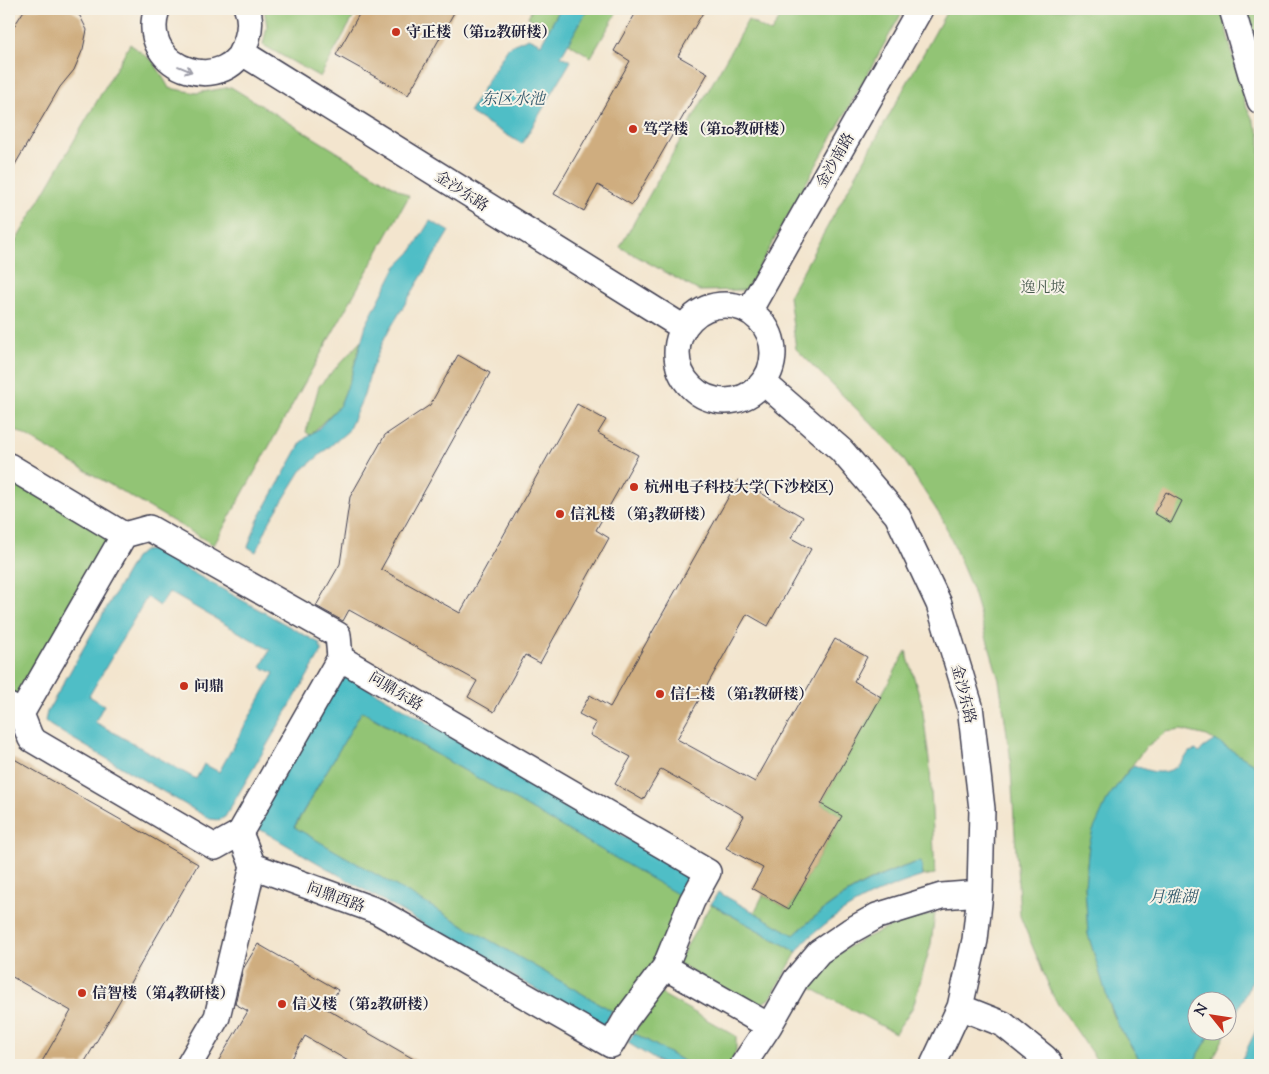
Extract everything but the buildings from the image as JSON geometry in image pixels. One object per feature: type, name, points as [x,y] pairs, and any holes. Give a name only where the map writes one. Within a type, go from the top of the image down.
[{"type":"street","points":[[158,9],[154,18],[155,34],[160,48],[168,60],[181,69],[196,73],[211,73],[225,68],[237,58],[246,44],[250,28],[247,9]]},
{"type":"street","name":"金沙南路","points":[[749,311],[920,9]]},
{"type":"street","points":[[1232,9],[1260,101]]},
{"type":"street","name":"金沙东路","points":[[241,52],[684,328]]},
{"type":"street","points":[[717,305],[734,305],[749,311],[762,322],[770,336],[773,352],[771,368],[763,382],[752,393],[738,400],[722,401],[707,398],[694,390],[684,379],[678,364],[677,349],[680,334],[689,321],[702,311],[717,305]]},
{"type":"street","name":"金沙东路","points":[[763,382],[841,450],[897,515],[939,604],[970,706],[982,808],[980,893],[975,940],[960,1007],[933,1065]]},
{"type":"street","points":[[9,466],[124,534],[149,528],[338,635],[340,658],[240,833],[215,847],[31,739],[15,710],[124,534]]},
{"type":"street","name":"问鼎东路","points":[[340,658],[708,872],[692,902],[665,967]]},
{"type":"street","points":[[189,1065],[217,1017],[253,866],[240,833]]},
{"type":"street","name":"问鼎西路","points":[[253,866],[377,911],[611,1046],[626,1018],[665,967]]},
{"type":"street","points":[[743,1065],[769,1026],[796,979],[819,952],[877,916],[942,896],[980,893]]},
{"type":"street","points":[[665,967],[769,1026]]},
{"type":"street","points":[[960,1007],[1002,1024],[1045,1058],[1050,1065]]},
{"type":"green space","points":[[264,9],[358,9],[320,77],[263,45],[267,26]]},
{"type":"green space","points":[[532,9],[560,9],[549,29],[528,17]]},
{"type":"green space","points":[[588,9],[619,9],[591,57],[568,43]]},
{"type":"green space","points":[[785,9],[904,9],[746,290],[699,291],[620,247],[748,20],[771,33]]},
{"type":"green space","name":"逸凡坡","points":[[948,9],[1221,9],[1245,103],[1260,135],[1260,768],[1207,736],[1181,730],[1166,732],[1145,748],[1108,798],[1089,845],[1085,885],[1088,934],[1112,1011],[1119,1027],[1143,1065],[1100,1065],[1053,996],[1020,916],[1010,754],[999,680],[972,589],[943,520],[896,448],[796,349],[789,296]]},
{"type":"green space","points":[[1244,9],[1260,9],[1260,40],[1253,42]]},
{"type":"green space","points":[[130,44],[154,62],[169,88],[197,93],[231,87],[409,196],[214,545],[9,426],[9,253]]},
{"type":"green space","points":[[361,341],[351,378],[340,405],[310,435],[306,432],[319,386]]},
{"type":"green space","points":[[9,466],[124,535],[21,714],[9,706]]},
{"type":"green space","points":[[906,651],[922,704],[930,768],[935,874],[923,876],[921,861],[884,874],[838,899],[794,935],[754,913],[763,895],[789,909],[842,816],[821,804]]},
{"type":"green space","points":[[361,711],[692,901],[626,1019],[294,828]]},
{"type":"green space","points":[[711,904],[797,952],[770,999],[755,1006],[677,963]]},
{"type":"green space","points":[[935,913],[931,944],[913,1007],[895,1033],[809,987],[828,963],[850,946],[893,926]]},
{"type":"green space","points":[[658,992],[736,1036],[736,1050],[731,1065],[690,1065],[634,1033]]},
{"type":"green space","points":[[1206,1042],[1222,1042],[1210,1065],[1192,1065]]},
{"type":"water","name":"东区水池","points":[[560,9],[588,9],[561,56],[571,61],[522,144],[469,112],[508,47],[528,38],[541,44]]},
{"type":"water","points":[[430,221],[449,231],[385,337],[371,370],[364,395],[348,431],[301,471],[270,521],[256,552],[248,547],[257,522],[302,441],[318,429],[340,405],[351,377],[366,325],[396,267],[411,252]]},
{"type":"water","points":[[152,550],[319,643],[322,651],[225,817],[218,820],[210,819],[45,721],[47,712],[135,558],[143,551]],"holes":[[[169,592],[270,650],[261,667],[274,673],[219,772],[204,764],[196,779],[95,722],[104,705],[89,696],[147,597],[160,606]]]},
{"type":"water","points":[[342,673],[691,875],[679,895],[362,711],[294,827],[612,1011],[603,1028],[254,826]]},
{"type":"water","name":"月雅湖","points":[[1215,740],[1260,768],[1260,965],[1236,1013],[1236,992],[1186,992],[1186,1042],[1206,1042],[1192,1065],[1143,1065],[1119,1027],[1107,997],[1088,934],[1085,885],[1089,845],[1093,831],[1108,798],[1134,765],[1150,771],[1165,772],[1178,766],[1189,752],[1196,750],[1199,753]]},
{"type":"water","points":[[921,861],[923,876],[894,886],[842,912],[803,943],[797,952],[711,904],[718,892],[794,935],[824,910],[868,882]]},
{"type":"water","points":[[1260,1022],[1260,1065],[1239,1065]]},
{"type":"water","points":[[634,1033],[690,1065],[664,1065],[628,1043]]},
{"type":"place","name":"守正楼 （第12教研楼）","points":[[396,32]]},
{"type":"place","name":"笃学楼 （第10教研楼）","points":[[633,129]]},
{"type":"place","name":"杭州电子科技大学(下沙校区)","points":[[634,487]]},
{"type":"place","name":"信礼楼 （第3教研楼）","points":[[560,514]]},
{"type":"place","name":"问鼎","points":[[184,686]]},
{"type":"place","name":"信仁楼 （第1教研楼）","points":[[660,694]]},
{"type":"place","name":"信智楼（第4教研楼）","points":[[82,993]]},
{"type":"place","name":"信义楼 （第2教研楼）","points":[[282,1004]]}]
